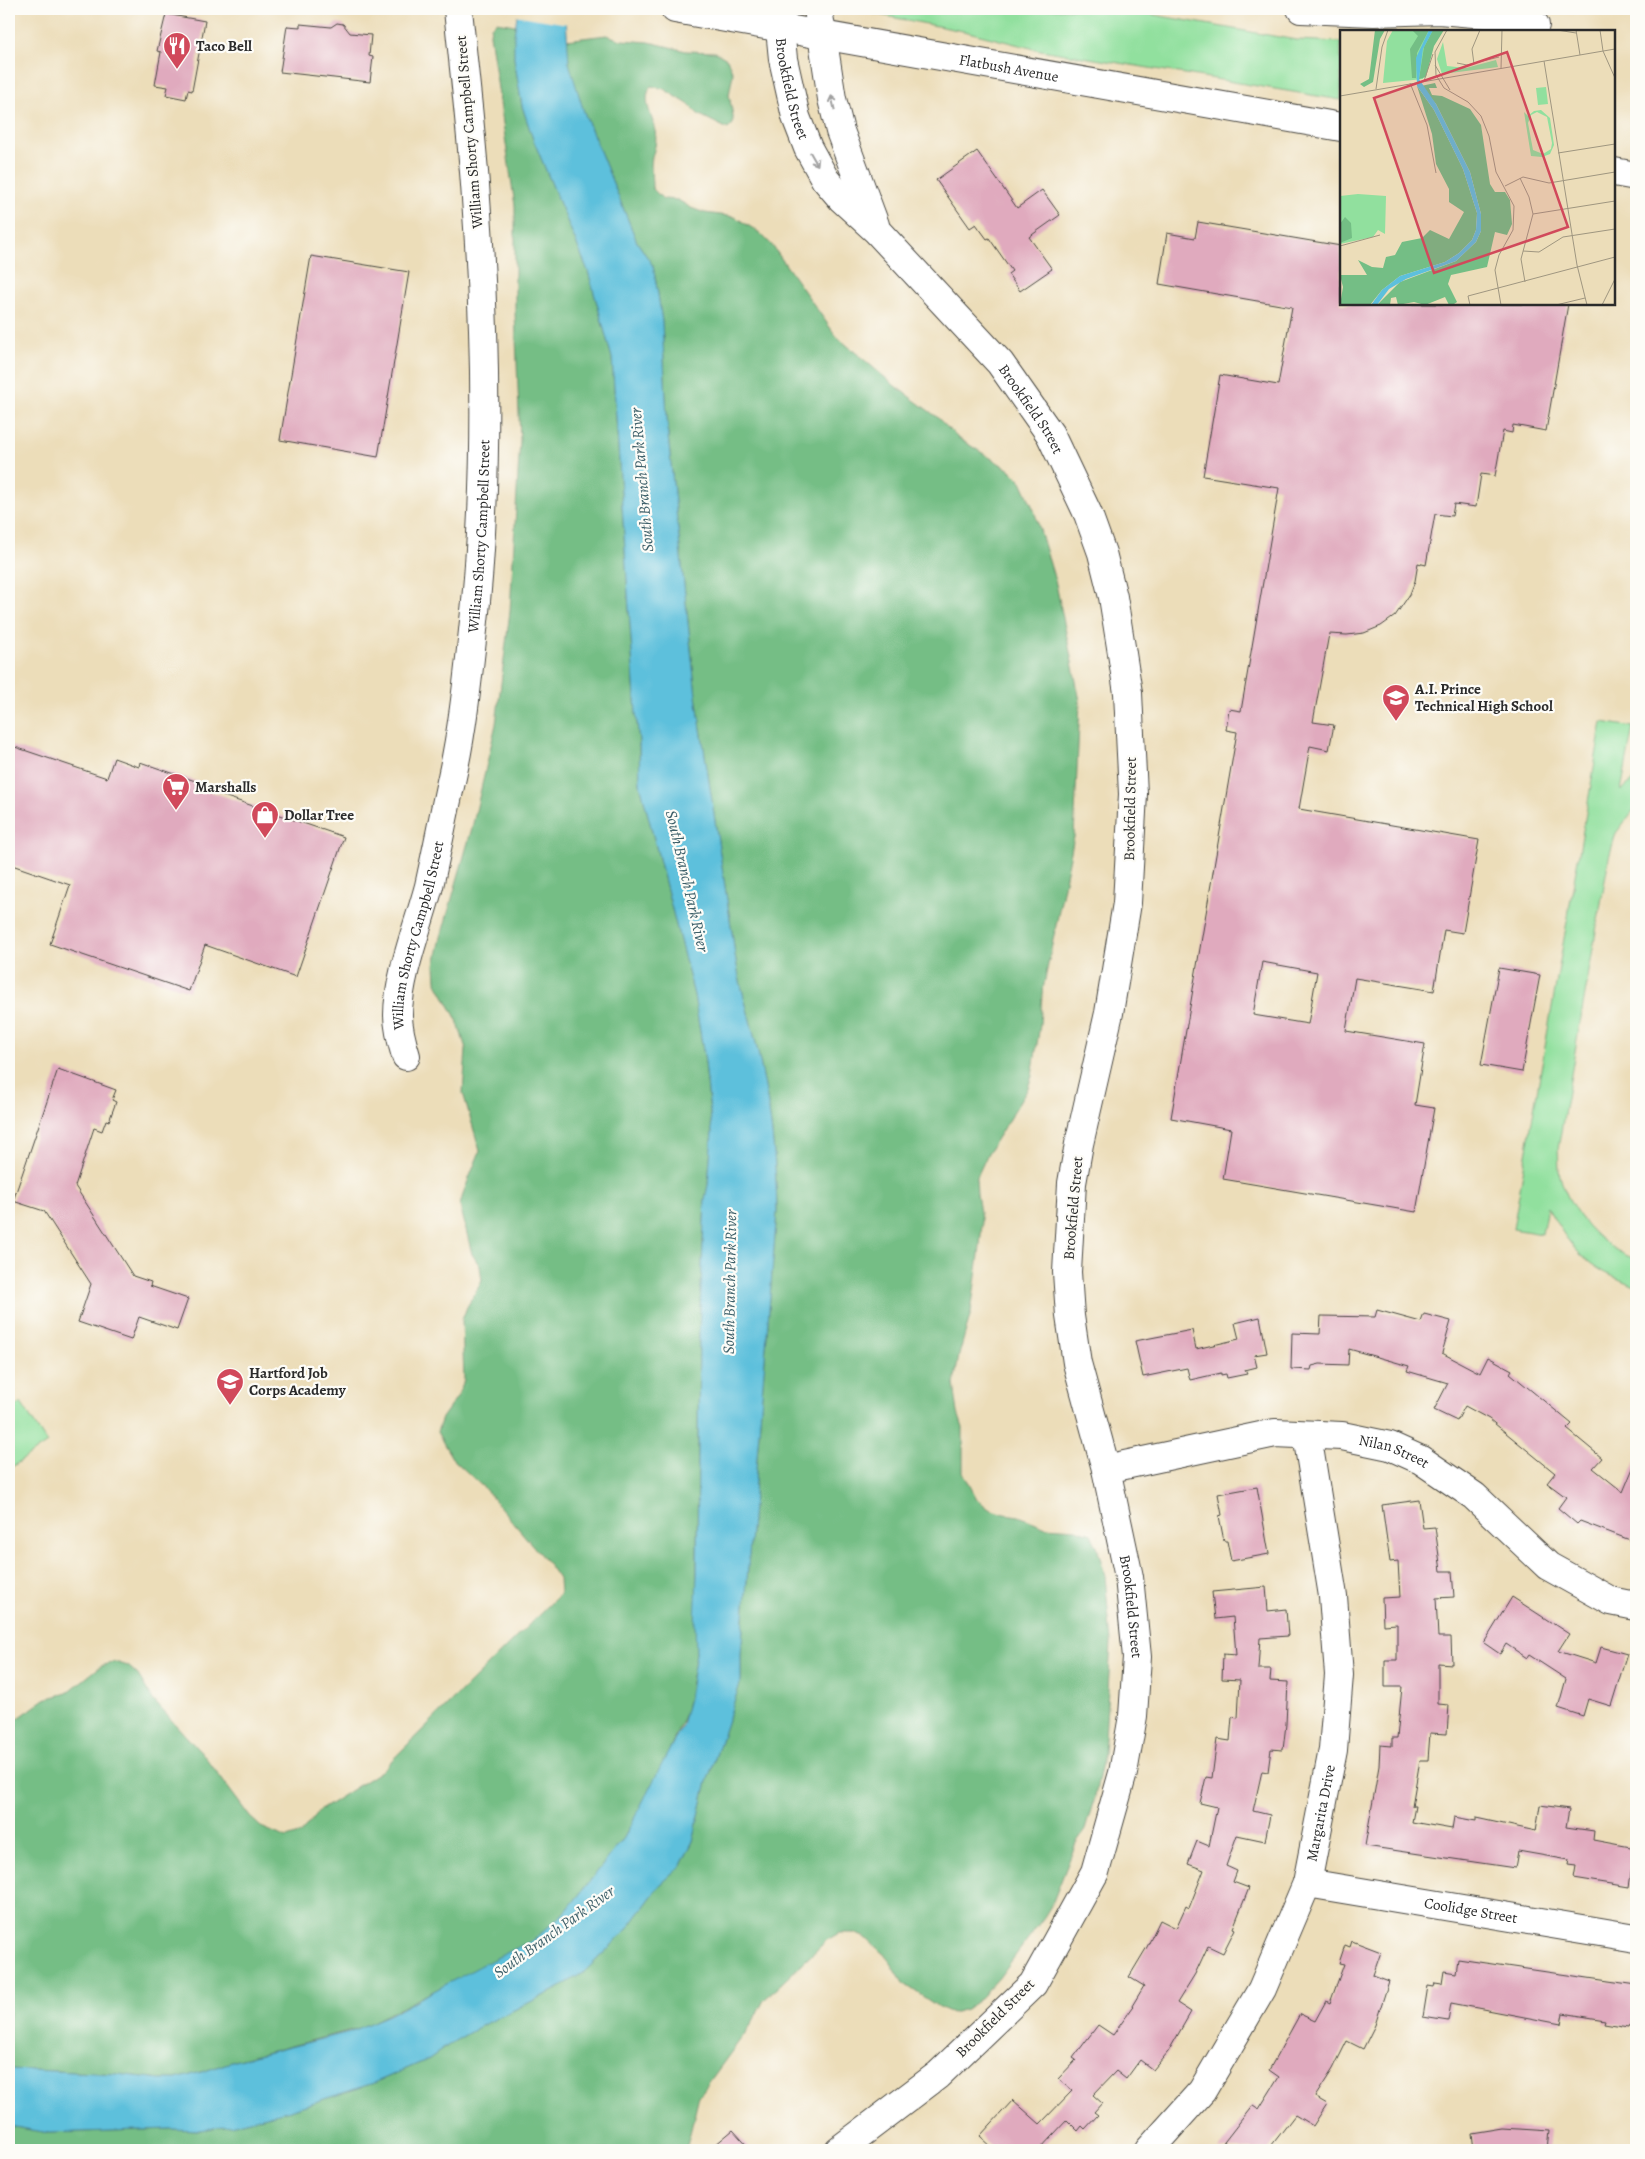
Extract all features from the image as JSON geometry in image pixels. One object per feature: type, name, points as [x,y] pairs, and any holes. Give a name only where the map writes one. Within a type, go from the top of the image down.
[{"type":"street","name":"William Shorty Campbell Street","points":[[406,1056],[399,1029],[400,992],[429,885],[463,719],[476,602],[484,492],[485,380],[481,272],[476,196],[458,9]]},
{"type":"street","name":"Flatbush Avenue","points":[[675,9],[779,18],[822,35],[1340,127]]},
{"type":"street","name":"Brookfield Street","points":[[818,9],[832,99],[840,131],[877,232]]},
{"type":"street","points":[[1302,9],[1374,12],[1439,10],[1497,15],[1537,22]]},
{"type":"street","name":"Brookfield Street","points":[[779,18],[786,74],[796,116],[808,148],[826,179],[842,199],[877,232],[1000,363],[1050,434],[1088,514],[1102,553],[1113,597],[1128,692],[1132,794],[1131,850],[1127,903],[1109,1013],[1072,1183],[1067,1272],[1070,1316],[1077,1363],[1106,1469],[1129,1578],[1137,1657],[1133,1716],[1122,1773],[1094,1872],[1032,1984],[938,2075],[839,2150]]},
{"type":"street","points":[[1615,172],[1636,176]]},
{"type":"street","name":"Nilan Street","points":[[1106,1469],[1275,1433],[1342,1436],[1390,1446],[1421,1460],[1474,1496],[1548,1566],[1611,1601],[1636,1606]]},
{"type":"street","name":"Margarita Drive","points":[[1149,2150],[1202,2091],[1256,1998],[1307,1883],[1333,1750],[1338,1675],[1333,1596],[1307,1435]]},
{"type":"street","name":"Coolidge Street","points":[[1307,1883],[1636,1938]]},
{"type":"green space","points":[[856,9],[1121,9],[1296,40],[1340,42],[1340,100],[1035,49],[968,32]]},
{"type":"green space","points":[[496,22],[515,25],[514,58],[522,106],[533,139],[588,271],[612,358],[639,741],[640,784],[694,995],[705,1062],[712,1132],[708,1186],[705,1199],[699,1332],[696,1653],[686,1711],[664,1762],[624,1838],[567,1910],[535,1939],[522,1946],[363,2027],[234,2061],[176,2079],[9,2069],[9,1725],[45,1699],[67,1693],[101,1666],[115,1662],[128,1666],[138,1675],[153,1700],[206,1758],[250,1817],[261,1827],[287,1838],[301,1833],[319,1811],[381,1771],[560,1594],[559,1579],[550,1566],[484,1488],[452,1458],[437,1432],[442,1418],[459,1394],[464,1380],[462,1320],[482,1281],[480,1266],[472,1254],[460,1205],[480,1151],[463,1093],[466,1049],[457,1020],[436,981],[435,965],[441,937],[472,828],[496,724],[510,611],[520,440],[515,312],[515,206],[490,34],[491,27]]},
{"type":"green space","points":[[607,35],[621,40],[649,42],[686,51],[715,52],[727,59],[733,73],[729,95],[733,124],[728,129],[698,114],[688,104],[664,89],[651,86],[648,92],[647,103],[656,138],[651,161],[652,188],[663,199],[678,200],[691,208],[705,213],[735,217],[760,233],[771,244],[836,336],[895,386],[937,417],[958,438],[1010,470],[1021,481],[1034,510],[1056,584],[1080,701],[1074,837],[1042,994],[1040,1025],[1032,1076],[1027,1090],[988,1153],[976,1179],[982,1225],[979,1255],[971,1312],[959,1355],[954,1384],[958,1413],[963,1428],[963,1472],[977,1499],[989,1509],[1019,1516],[1046,1527],[1076,1529],[1091,1534],[1097,1547],[1105,1576],[1111,1642],[1104,1753],[1095,1796],[1085,1830],[1076,1843],[1052,1904],[998,1979],[978,2000],[966,2009],[952,2013],[940,2008],[903,1983],[888,1958],[866,1938],[854,1933],[839,1933],[827,1940],[764,2000],[751,2025],[699,2096],[686,2150],[9,2150],[9,2126],[49,2133],[170,2129],[200,2130],[230,2125],[287,2111],[374,2083],[429,2059],[479,2027],[559,1988],[584,1972],[625,1932],[660,1885],[680,1867],[693,1841],[706,1785],[741,1681],[741,1654],[777,1211],[774,1155],[764,1080],[735,955],[696,696],[668,436],[662,322],[653,266],[637,242],[584,112],[570,70],[566,40]]},
{"type":"green space","points":[[1602,722],[1633,727],[1621,791],[1636,777],[1636,807],[1616,833],[1609,857],[1558,1149],[1559,1166],[1564,1189],[1579,1215],[1599,1238],[1623,1254],[1636,1259],[1636,1286],[1614,1277],[1591,1264],[1567,1239],[1547,1207],[1542,1234],[1513,1229]]},
{"type":"green space","points":[[21,1403],[47,1443],[9,1469],[9,1411]]},
{"type":"water","name":"South Branch Park River","points":[[518,9],[566,18],[569,63],[584,112],[637,242],[653,266],[662,322],[668,436],[696,696],[735,955],[764,1080],[770,1117],[777,1211],[741,1654],[741,1681],[706,1785],[693,1841],[680,1867],[660,1885],[625,1932],[584,1972],[559,1988],[479,2027],[429,2059],[374,2083],[287,2111],[230,2125],[200,2130],[170,2129],[49,2133],[9,2126],[9,2069],[176,2079],[234,2061],[349,2032],[389,2015],[535,1939],[567,1910],[624,1838],[682,1725],[689,1698],[696,1653],[699,1332],[705,1199],[708,1185],[712,1132],[705,1062],[694,995],[640,784],[639,741],[612,358],[588,271],[533,139],[522,106],[514,58],[514,35]]},
{"type":"pier","points":[[515,9],[569,9],[568,24],[514,15]]},
{"type":"building","name":"Taco Bell","points":[[166,14],[205,21],[192,91],[188,90],[186,99],[166,95],[168,87],[155,85],[161,52],[157,51]]},
{"type":"building","points":[[337,23],[343,24],[350,33],[371,35],[369,56],[373,57],[370,82],[280,72],[287,26],[300,27],[300,24],[331,27]]},
{"type":"building","points":[[977,151],[1017,208],[1042,190],[1060,215],[1029,237],[1052,269],[1020,291],[1008,274],[1012,271],[989,238],[987,239],[976,224],[970,228],[936,180]]},
{"type":"building","points":[[1198,222],[1340,246],[1340,305],[1568,305],[1546,431],[1513,425],[1512,433],[1503,431],[1495,476],[1481,474],[1476,507],[1454,504],[1452,516],[1435,514],[1426,565],[1418,563],[1415,581],[1410,594],[1395,616],[1381,626],[1364,633],[1347,635],[1329,634],[1313,722],[1334,725],[1329,750],[1310,746],[1299,809],[1479,840],[1463,933],[1444,930],[1434,991],[1355,978],[1346,1031],[1425,1044],[1415,1105],[1434,1108],[1416,1212],[1223,1179],[1231,1129],[1171,1118],[1237,732],[1226,730],[1229,709],[1241,711],[1279,488],[1203,476],[1220,375],[1278,385],[1292,307],[1159,284],[1167,233],[1195,238]],"holes":[[[1262,962],[1317,972],[1308,1024],[1253,1015]]]},
{"type":"building","points":[[311,256],[409,272],[378,457],[280,440]]},
{"type":"building","points":[[9,745],[107,778],[114,758],[139,767],[140,762],[204,784],[203,789],[344,837],[296,977],[205,945],[189,991],[50,944],[70,885],[9,864]]},
{"type":"building","points":[[1499,968],[1540,975],[1522,1072],[1481,1065]]},
{"type":"building","points":[[58,1069],[116,1090],[112,1100],[116,1102],[109,1121],[106,1120],[102,1131],[94,1128],[75,1186],[133,1276],[151,1282],[150,1286],[188,1299],[177,1330],[139,1317],[131,1340],[78,1322],[91,1284],[44,1211],[13,1201]]},
{"type":"building","points":[[1377,1310],[1421,1322],[1424,1314],[1451,1321],[1442,1353],[1480,1373],[1488,1357],[1512,1370],[1510,1373],[1572,1424],[1567,1429],[1602,1458],[1593,1468],[1623,1492],[1636,1461],[1636,1530],[1630,1540],[1580,1521],[1577,1524],[1558,1508],[1566,1497],[1547,1483],[1555,1473],[1489,1419],[1465,1406],[1457,1421],[1434,1410],[1448,1383],[1407,1371],[1409,1366],[1349,1349],[1348,1365],[1320,1364],[1312,1366],[1311,1370],[1291,1369],[1292,1333],[1320,1334],[1321,1316],[1375,1317]]},
{"type":"building","points":[[1260,1317],[1267,1353],[1254,1355],[1257,1367],[1245,1370],[1247,1374],[1227,1378],[1226,1374],[1221,1375],[1221,1373],[1190,1380],[1187,1368],[1143,1377],[1135,1341],[1192,1330],[1196,1349],[1239,1339],[1235,1323]]},
{"type":"building","points":[[1257,1487],[1269,1554],[1231,1561],[1227,1541],[1224,1541],[1219,1516],[1222,1515],[1218,1494]]},
{"type":"building","points":[[1419,1500],[1423,1528],[1435,1527],[1441,1571],[1452,1571],[1454,1597],[1436,1598],[1438,1637],[1451,1637],[1452,1664],[1438,1663],[1438,1704],[1449,1705],[1447,1734],[1430,1733],[1428,1760],[1420,1760],[1412,1806],[1415,1806],[1412,1822],[1452,1829],[1454,1817],[1476,1821],[1476,1818],[1536,1831],[1540,1805],[1569,1809],[1566,1827],[1594,1831],[1593,1840],[1636,1848],[1636,1868],[1632,1867],[1629,1887],[1574,1878],[1576,1866],[1568,1865],[1569,1860],[1518,1851],[1515,1868],[1365,1846],[1379,1766],[1380,1745],[1392,1746],[1392,1738],[1397,1738],[1402,1687],[1385,1687],[1385,1660],[1397,1660],[1397,1624],[1383,1625],[1382,1598],[1400,1597],[1398,1561],[1390,1562],[1382,1505]]},
{"type":"building","points":[[1266,1587],[1268,1611],[1286,1609],[1288,1636],[1260,1638],[1258,1669],[1271,1669],[1270,1681],[1288,1682],[1286,1724],[1283,1750],[1271,1749],[1268,1772],[1262,1771],[1253,1811],[1270,1815],[1265,1841],[1237,1835],[1226,1866],[1237,1871],[1233,1882],[1249,1888],[1233,1928],[1235,1929],[1223,1953],[1208,1946],[1195,1974],[1177,2003],[1191,2012],[1168,2052],[1153,2070],[1140,2060],[1126,2079],[1116,2071],[1093,2095],[1102,2103],[1094,2112],[1098,2115],[1085,2129],[1082,2126],[1078,2131],[1067,2120],[1039,2150],[995,2150],[980,2136],[1013,2100],[1040,2124],[1072,2091],[1058,2079],[1076,2060],[1073,2058],[1098,2025],[1113,2035],[1133,2007],[1144,1986],[1129,1977],[1160,1920],[1176,1928],[1186,1906],[1189,1908],[1204,1870],[1188,1864],[1197,1841],[1209,1846],[1217,1807],[1200,1803],[1206,1777],[1212,1778],[1217,1739],[1230,1741],[1232,1717],[1238,1718],[1240,1680],[1222,1679],[1223,1654],[1236,1655],[1233,1617],[1215,1619],[1212,1592]]},
{"type":"building","points":[[1512,1597],[1569,1634],[1558,1651],[1596,1663],[1601,1647],[1627,1654],[1611,1706],[1588,1699],[1583,1716],[1558,1708],[1566,1679],[1529,1655],[1527,1658],[1506,1644],[1500,1654],[1484,1643]]},
{"type":"building","points":[[1352,1941],[1381,1952],[1373,1975],[1389,1981],[1375,2025],[1363,2049],[1347,2041],[1333,2069],[1315,2097],[1327,2104],[1313,2126],[1295,2115],[1268,2150],[1218,2150],[1253,2105],[1259,2109],[1279,2077],[1269,2070],[1300,2014],[1315,2021],[1326,2001],[1330,2003],[1344,1964],[1339,1963],[1345,1945],[1350,1947]]},
{"type":"building","points":[[1458,1959],[1636,1985],[1636,2026],[1630,2025],[1629,2027],[1604,2023],[1605,2020],[1563,2013],[1561,2024],[1451,2003],[1448,2021],[1423,2017],[1428,1986],[1434,1987],[1435,1983],[1442,1984],[1444,1971],[1456,1973]]},
{"type":"building","points":[[1503,2128],[1550,2131],[1548,2150],[1474,2150],[1472,2133]]},
{"type":"building","points":[[733,2130],[751,2150],[709,2150]]},
{"type":"place","name":"Taco Bell","points":[[177,70]]},
{"type":"place","name":"A.I. Prince Technical High School","points":[[1396,722]]},
{"type":"place","name":"Marshalls","points":[[176,811]]},
{"type":"place","name":"Dollar Tree","points":[[265,839]]},
{"type":"place","name":"Hartford Job Corps Academy","points":[[230,1406]]}]
